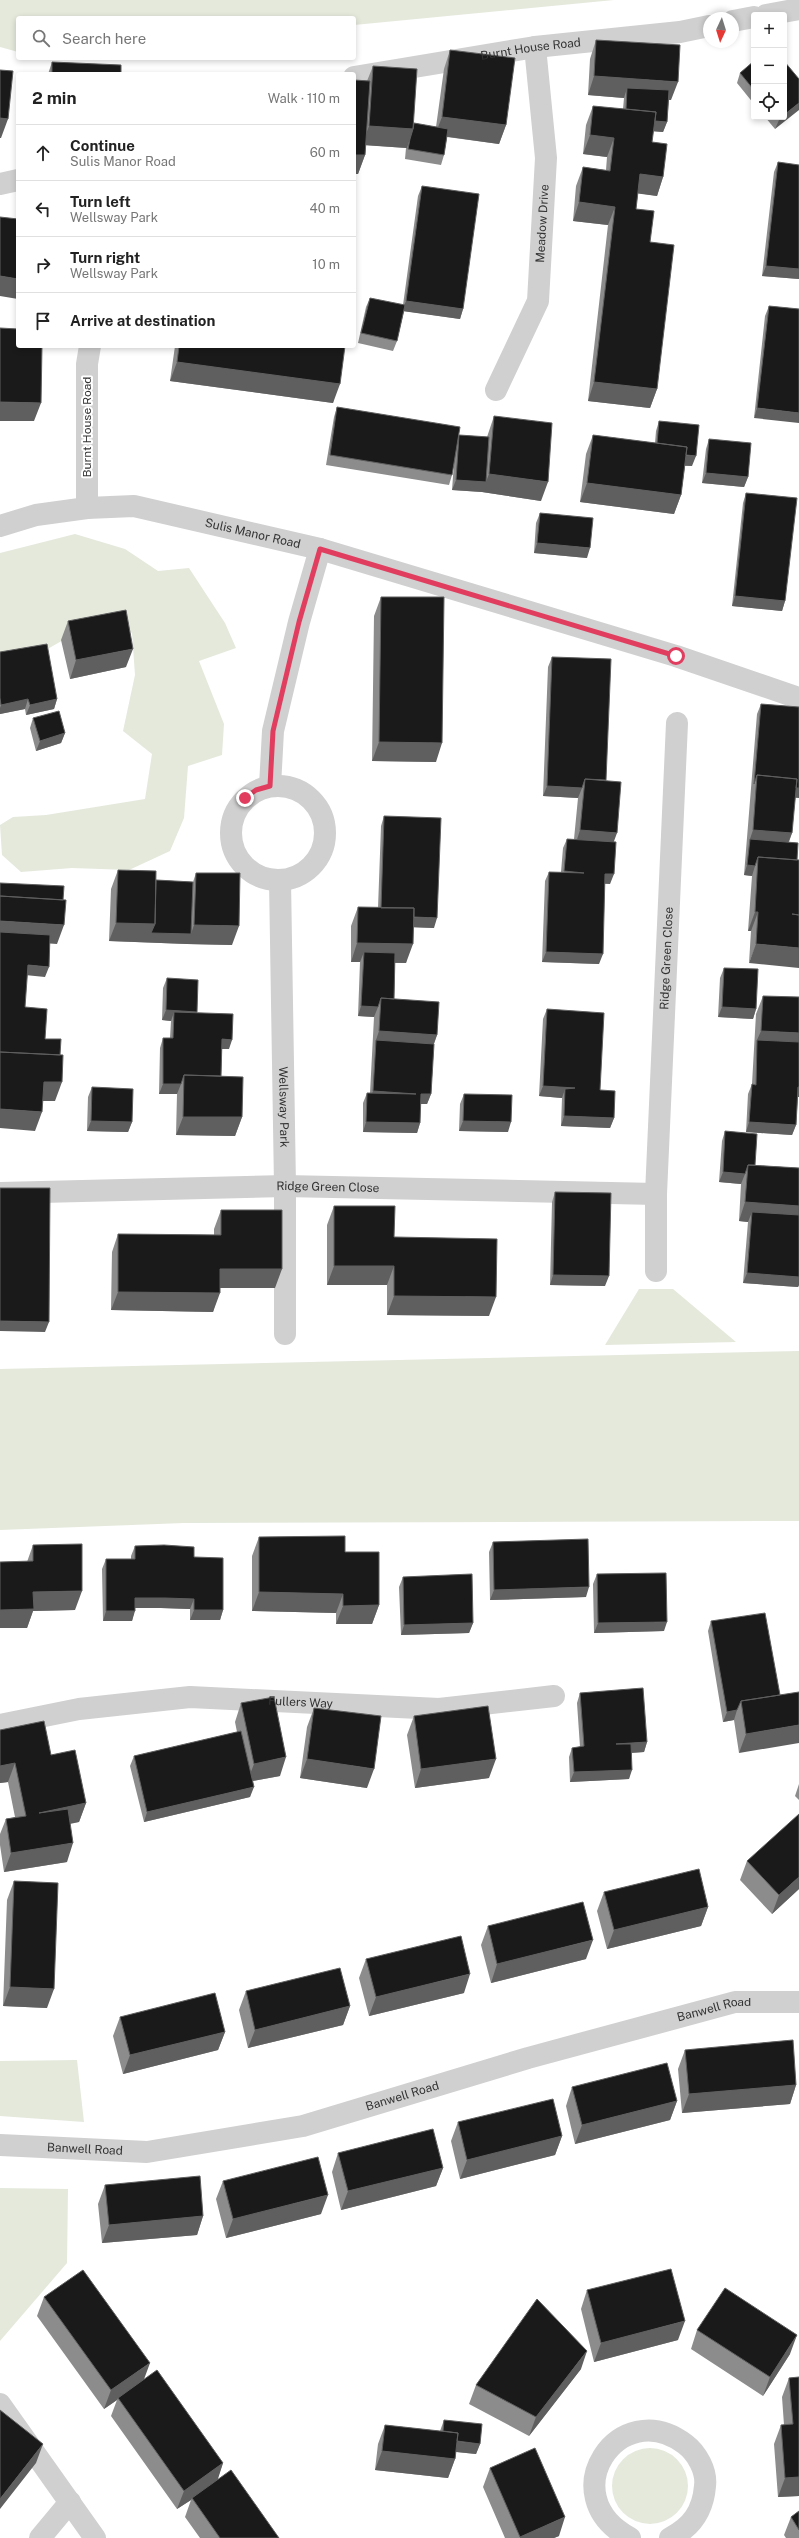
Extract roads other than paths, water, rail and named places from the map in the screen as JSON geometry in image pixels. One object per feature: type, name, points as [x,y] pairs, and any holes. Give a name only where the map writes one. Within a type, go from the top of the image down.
[{"type":"street","points":[[782,12],[799,9]]},
{"type":"street","points":[[739,21],[751,18]]},
{"type":"street","name":"Burnt House Road","points":[[356,77],[535,47],[680,32],[703,27]]},
{"type":"street","name":"Meadow Drive","points":[[496,390],[538,301],[546,158],[535,47]]},
{"type":"street","points":[[0,184],[16,180]]},
{"type":"street","name":"Burnt House Road","points":[[87,508],[86,364],[90,348]]},
{"type":"street","name":"Sulis Manor Road","points":[[0,526],[36,515],[87,508],[134,506],[320,549],[676,656],[799,698]]},
{"type":"street","points":[[270,786],[273,731],[299,622],[320,549]]},
{"type":"street","name":"Ridge Green Close","points":[[656,1271],[656,1194],[677,723]]},
{"type":"street","points":[[270,786],[285,786],[300,790],[313,800],[321,812],[326,827],[324,843],[319,857],[309,869],[295,877],[280,880],[265,878],[252,872],[241,862],[234,850],[230,836],[231,823],[236,809],[256,790],[270,786]]},
{"type":"street","name":"Wellsway Park","points":[[280,880],[285,1186],[285,1334]]},
{"type":"street","name":"Ridge Green Close","points":[[0,1193],[285,1186],[656,1194]]},
{"type":"street","name":"Fullers Way","points":[[0,1725],[79,1709],[190,1697],[439,1709],[554,1696]]},
{"type":"street","name":"Banwell Road","points":[[0,2145],[147,2152],[295,2127],[528,2058],[735,2002],[799,2002]]},
{"type":"street","points":[[0,2404],[95,2538]]},
{"type":"street","points":[[630,2538],[615,2530],[603,2517],[595,2501],[594,2483],[597,2466],[607,2450],[620,2438],[638,2431],[657,2430],[675,2436],[690,2448],[701,2464],[706,2482],[704,2501],[696,2518],[680,2536]]},
{"type":"street","points":[[40,2538],[70,2502]]}]
